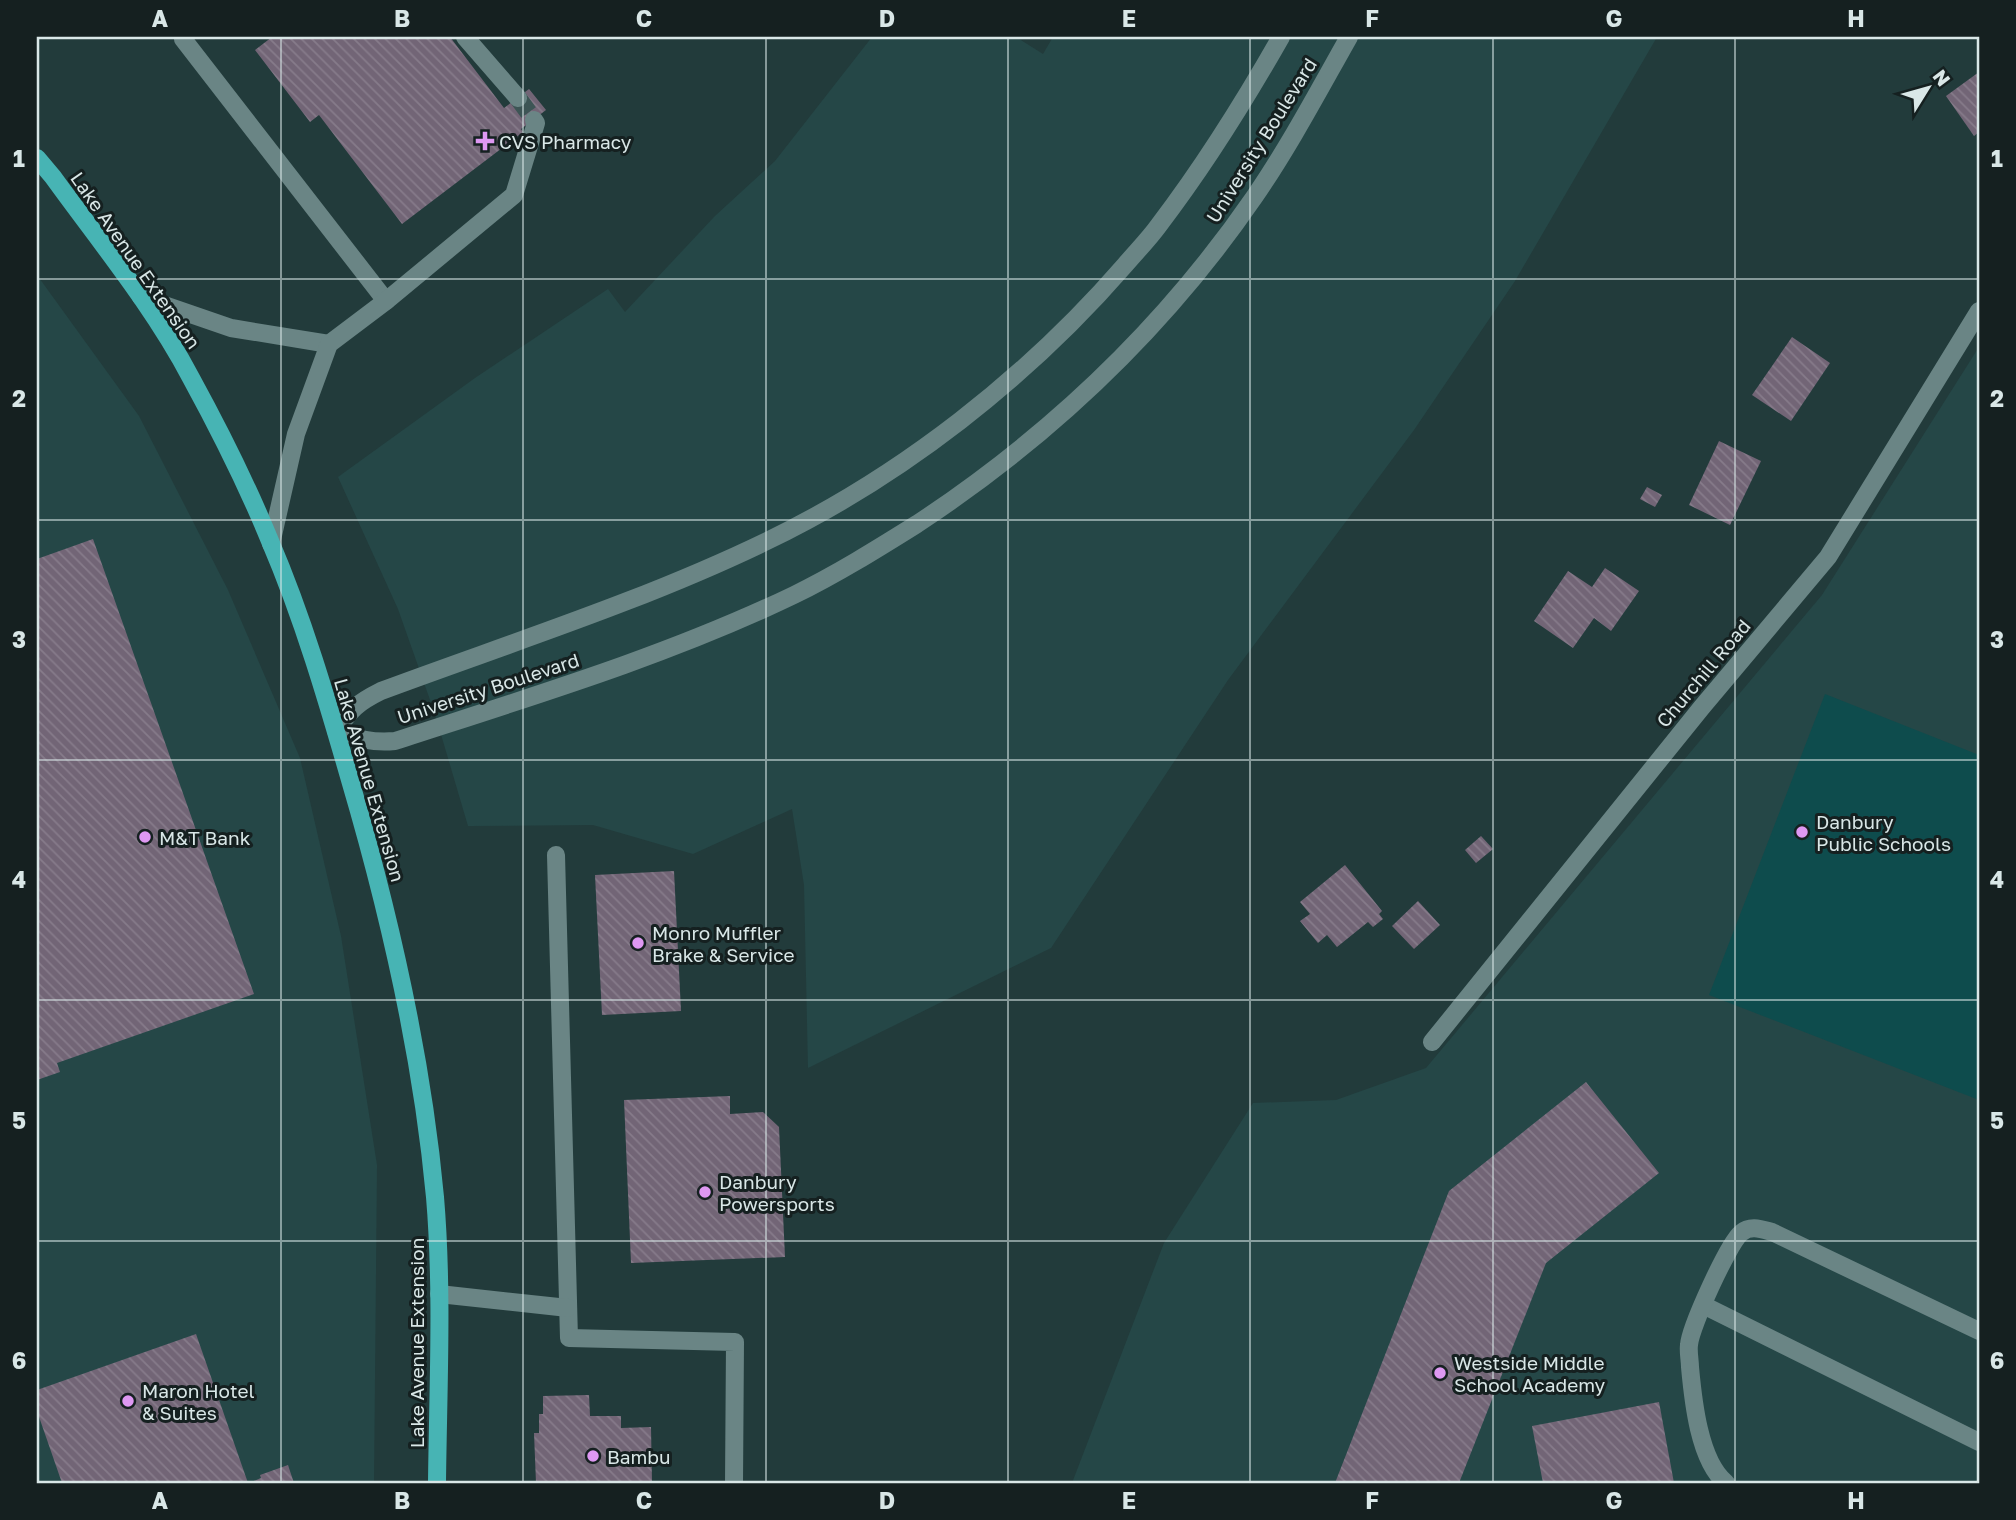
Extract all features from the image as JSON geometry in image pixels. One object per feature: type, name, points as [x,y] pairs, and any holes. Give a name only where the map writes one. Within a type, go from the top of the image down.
[{"type":"main road","name":"Lake Avenue Extension","points":[[37,158],[141,297],[189,374],[233,458],[271,544],[336,731],[382,897],[425,1107],[439,1294],[437,1483]]},
{"type":"street","points":[[186,37],[183,39],[386,301]]},
{"type":"street","points":[[465,37],[517,98]]},
{"type":"street","name":"University Boulevard","points":[[1281,37],[1205,162],[1157,228],[1098,296],[1036,357],[979,407],[840,502],[769,540],[694,574],[381,691],[360,701],[336,731],[375,742],[396,741],[635,661],[717,629],[795,594],[871,553],[946,504],[1016,453],[1077,401],[1142,337],[1169,306],[1204,265],[1255,195],[1304,118],[1349,37]]},
{"type":"street","points":[[271,544],[296,434],[330,344],[514,195],[536,123],[534,120]]},
{"type":"street","points":[[141,297],[231,328],[330,344]]},
{"type":"street","name":"Churchill Road","points":[[1432,1042],[1702,707],[1828,557],[1979,312]]},
{"type":"street","points":[[556,855],[569,1338],[735,1342],[734,1483]]},
{"type":"street","points":[[1726,1483],[1720,1478],[1703,1445],[1693,1395],[1689,1344],[1725,1255],[1741,1233],[1755,1227],[1772,1232],[1979,1331]]},
{"type":"street","points":[[439,1294],[568,1308]]},
{"type":"street","points":[[1703,1305],[1979,1442]]},
{"type":"shaded area","points":[[872,37],[1016,37],[1043,54],[1053,37],[1657,37],[1515,281],[1414,430],[1228,680],[1051,948],[808,1068],[804,885],[792,809],[693,854],[593,825],[468,826],[435,714],[398,609],[338,477],[475,378],[608,289],[625,312],[715,216],[775,161]]},
{"type":"shaded area","points":[[37,275],[139,416],[228,590],[300,758],[341,936],[377,1165],[374,1483],[37,1483]]},
{"type":"shaded area","name":"Danbury Public Schools","points":[[1979,347],[1979,1483],[1072,1483],[1164,1243],[1253,1103],[1336,1100],[1426,1068],[1822,595]]},
{"type":"shaded area","points":[[1825,694],[1979,755],[1979,1100],[1709,995]]},
{"type":"building","name":"CVS Pharmacy","points":[[272,37],[450,37],[504,108],[529,89],[546,110],[521,129],[523,132],[402,224],[319,115],[310,122],[255,50]]},
{"type":"building","points":[[1979,72],[1979,132],[1974,136],[1946,96]]},
{"type":"building","points":[[1792,337],[1830,363],[1791,421],[1752,395]]},
{"type":"building","points":[[1719,441],[1761,461],[1730,525],[1689,505]]},
{"type":"building","points":[[1647,487],[1662,495],[1655,507],[1640,499]]},
{"type":"building","points":[[93,539],[254,994],[57,1063],[60,1072],[37,1080],[37,559]]},
{"type":"building","points":[[1605,568],[1639,591],[1611,631],[1594,618],[1573,648],[1534,621],[1568,571],[1592,587]]},
{"type":"building","points":[[1481,836],[1493,849],[1476,863],[1465,850]]},
{"type":"building","points":[[1345,865],[1382,911],[1379,914],[1383,919],[1373,927],[1368,922],[1337,947],[1327,935],[1318,943],[1300,921],[1310,914],[1300,902]]},
{"type":"building","name":"Monro Muffler Brake & Service","points":[[674,871],[681,1011],[602,1015],[595,875]]},
{"type":"building","points":[[1418,901],[1440,925],[1414,949],[1392,926]]},
{"type":"building","name":"Westside Middle School Academy","points":[[1586,1082],[1659,1173],[1546,1263],[1459,1483],[1335,1483],[1449,1191]]},
{"type":"building","name":"Danbury Powersports","points":[[730,1096],[730,1114],[763,1112],[779,1127],[785,1257],[631,1263],[624,1100]]},
{"type":"building","name":"Maron Hotel & Suites","points":[[196,1334],[248,1483],[62,1483],[37,1411],[37,1390]]},
{"type":"building","name":"Bambu","points":[[589,1395],[590,1416],[621,1416],[621,1428],[651,1427],[652,1483],[536,1483],[534,1433],[539,1433],[543,1396]]},
{"type":"building","name":"Westside Middle School Academy","points":[[1659,1402],[1674,1483],[1543,1483],[1532,1426]]},
{"type":"building","name":"Maron Hotel & Suites","points":[[288,1465],[294,1483],[249,1483],[261,1478],[260,1475]]},
{"type":"tunnel","points":[[518,98],[534,120]]},
{"type":"place","name":"CVS Pharmacy","points":[[485,141]]},
{"type":"place","name":"Danbury Public Schools","points":[[1802,832]]},
{"type":"place","name":"M&T Bank","points":[[145,837]]},
{"type":"place","name":"Monro Muffler Brake & Service","points":[[638,943]]},
{"type":"place","name":"Danbury Powersports","points":[[705,1192]]},
{"type":"place","name":"Westside Middle School Academy","points":[[1440,1373]]},
{"type":"place","name":"Maron Hotel & Suites","points":[[128,1401]]},
{"type":"place","name":"Bambu","points":[[593,1456]]}]
